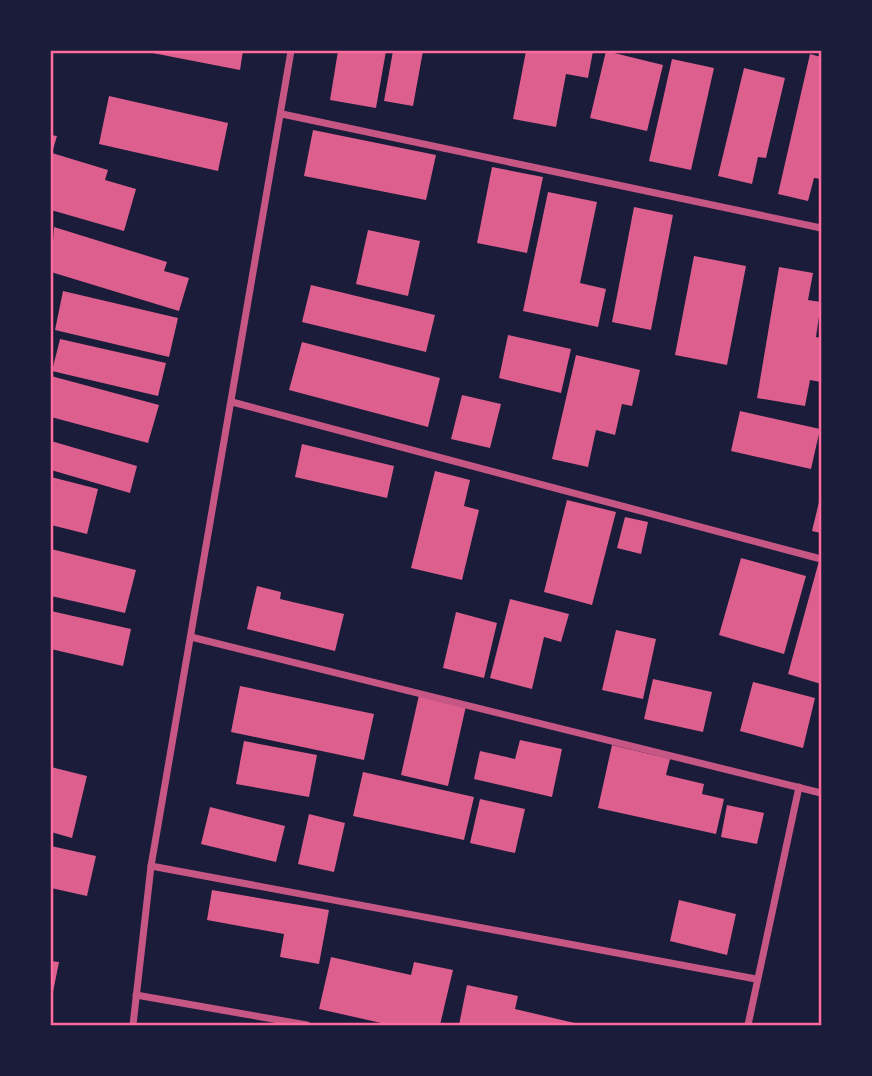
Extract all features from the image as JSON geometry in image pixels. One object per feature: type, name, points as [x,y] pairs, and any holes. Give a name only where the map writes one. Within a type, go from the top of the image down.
[{"type":"street","points":[[133,1025],[151,866],[291,51]]},
{"type":"street","points":[[282,114],[821,228]]},
{"type":"street","points":[[232,402],[821,559]]},
{"type":"street","points":[[191,637],[821,793]]},
{"type":"street","points":[[748,1025],[799,787]]},
{"type":"street","points":[[151,866],[756,979]]},
{"type":"street","points":[[136,995],[307,1025]]},
{"type":"building","points":[[142,51],[243,51],[240,70]]},
{"type":"building","points":[[338,51],[386,51],[376,108],[330,100]]},
{"type":"building","points":[[393,51],[423,51],[413,106],[384,101]]},
{"type":"building","points":[[526,51],[593,51],[588,78],[566,74],[556,127],[513,119]]},
{"type":"building","points":[[606,51],[663,65],[647,131],[590,118]]},
{"type":"building","points":[[810,54],[821,57],[821,179],[814,178],[808,201],[778,194]]},
{"type":"building","points":[[672,59],[714,68],[691,170],[649,161]]},
{"type":"building","points":[[744,68],[785,78],[766,158],[758,157],[752,184],[718,176]]},
{"type":"building","points":[[109,96],[228,123],[218,171],[99,144]]},
{"type":"building","points":[[313,130],[436,155],[426,200],[304,176]]},
{"type":"building","points":[[51,135],[57,136],[52,153],[108,170],[105,180],[136,189],[124,231],[51,210]]},
{"type":"building","points":[[492,167],[543,177],[527,253],[477,243]]},
{"type":"building","points":[[548,192],[597,202],[580,283],[606,289],[598,327],[523,311]]},
{"type":"building","points":[[634,207],[673,215],[651,330],[612,322]]},
{"type":"building","points":[[54,227],[167,262],[164,271],[189,278],[179,311],[51,272]]},
{"type":"building","points":[[368,230],[420,241],[408,296],[356,284]]},
{"type":"building","points":[[694,256],[746,266],[727,365],[675,355]]},
{"type":"building","points":[[779,267],[813,273],[808,300],[821,302],[816,337],[821,338],[821,382],[810,380],[805,406],[757,398]]},
{"type":"building","points":[[311,285],[435,315],[426,352],[302,322]]},
{"type":"building","points":[[63,291],[178,318],[169,357],[55,330]]},
{"type":"building","points":[[508,335],[571,349],[561,393],[499,378]]},
{"type":"building","points":[[60,339],[166,363],[158,396],[52,371]]},
{"type":"building","points":[[302,342],[440,378],[428,427],[289,390]]},
{"type":"building","points":[[576,355],[640,370],[632,406],[622,404],[615,435],[596,430],[588,467],[552,459]]},
{"type":"building","points":[[51,376],[159,405],[148,443],[51,417]]},
{"type":"building","points":[[462,395],[501,404],[490,448],[451,439]]},
{"type":"building","points":[[740,411],[820,429],[811,469],[731,451]]},
{"type":"building","points":[[51,441],[137,466],[130,493],[51,470]]},
{"type":"building","points":[[302,444],[394,466],[387,498],[295,477]]},
{"type":"building","points":[[435,471],[470,480],[464,506],[479,510],[462,580],[411,568]]},
{"type":"building","points":[[51,477],[98,489],[87,534],[51,525]]},
{"type":"building","points":[[821,498],[821,533],[812,531]]},
{"type":"building","points":[[567,500],[616,512],[592,605],[544,592]]},
{"type":"building","points":[[625,517],[648,522],[641,554],[617,548]]},
{"type":"building","points":[[51,549],[136,570],[125,613],[51,596]]},
{"type":"building","points":[[741,558],[806,576],[784,654],[719,635]]},
{"type":"building","points":[[821,561],[821,684],[788,674]]},
{"type":"building","points":[[257,586],[281,592],[280,599],[344,614],[335,651],[247,629]]},
{"type":"building","points":[[510,599],[569,614],[561,642],[544,637],[532,689],[490,678]]},
{"type":"building","points":[[51,611],[131,629],[123,666],[51,649]]},
{"type":"building","points":[[456,612],[497,623],[484,678],[443,668]]},
{"type":"building","points":[[616,630],[656,639],[643,699],[602,690]]},
{"type":"building","points":[[653,679],[712,692],[703,732],[644,719]]},
{"type":"building","points":[[753,682],[815,698],[803,748],[740,731]]},
{"type":"building","points":[[240,686],[374,714],[364,760],[231,732]]},
{"type":"building","points":[[419,695],[466,706],[448,786],[401,775]]},
{"type":"building","points":[[520,740],[562,749],[552,797],[474,779],[480,751],[515,759]]},
{"type":"building","points":[[244,741],[317,755],[309,797],[236,784]]},
{"type":"building","points":[[612,745],[670,759],[666,775],[704,784],[702,794],[724,799],[716,834],[598,808]]},
{"type":"building","points":[[51,767],[87,776],[72,838],[51,832]]},
{"type":"building","points":[[363,772],[474,797],[464,840],[353,816]]},
{"type":"building","points":[[480,799],[525,809],[515,853],[470,843]]},
{"type":"building","points":[[727,805],[764,813],[757,844],[721,837]]},
{"type":"building","points":[[210,807],[285,826],[276,862],[201,844]]},
{"type":"building","points":[[309,814],[345,823],[334,872],[298,864]]},
{"type":"building","points":[[51,846],[96,856],[87,896],[51,888]]},
{"type":"building","points":[[212,890],[329,910],[319,964],[280,957],[284,934],[207,920]]},
{"type":"building","points":[[679,900],[736,914],[727,955],[670,941]]},
{"type":"building","points":[[331,957],[411,975],[414,962],[453,970],[440,1025],[390,1025],[319,1009]]},
{"type":"building","points":[[51,961],[59,962],[52,997],[51,997]]},
{"type":"building","points":[[467,985],[518,996],[515,1009],[583,1025],[459,1025]]}]
